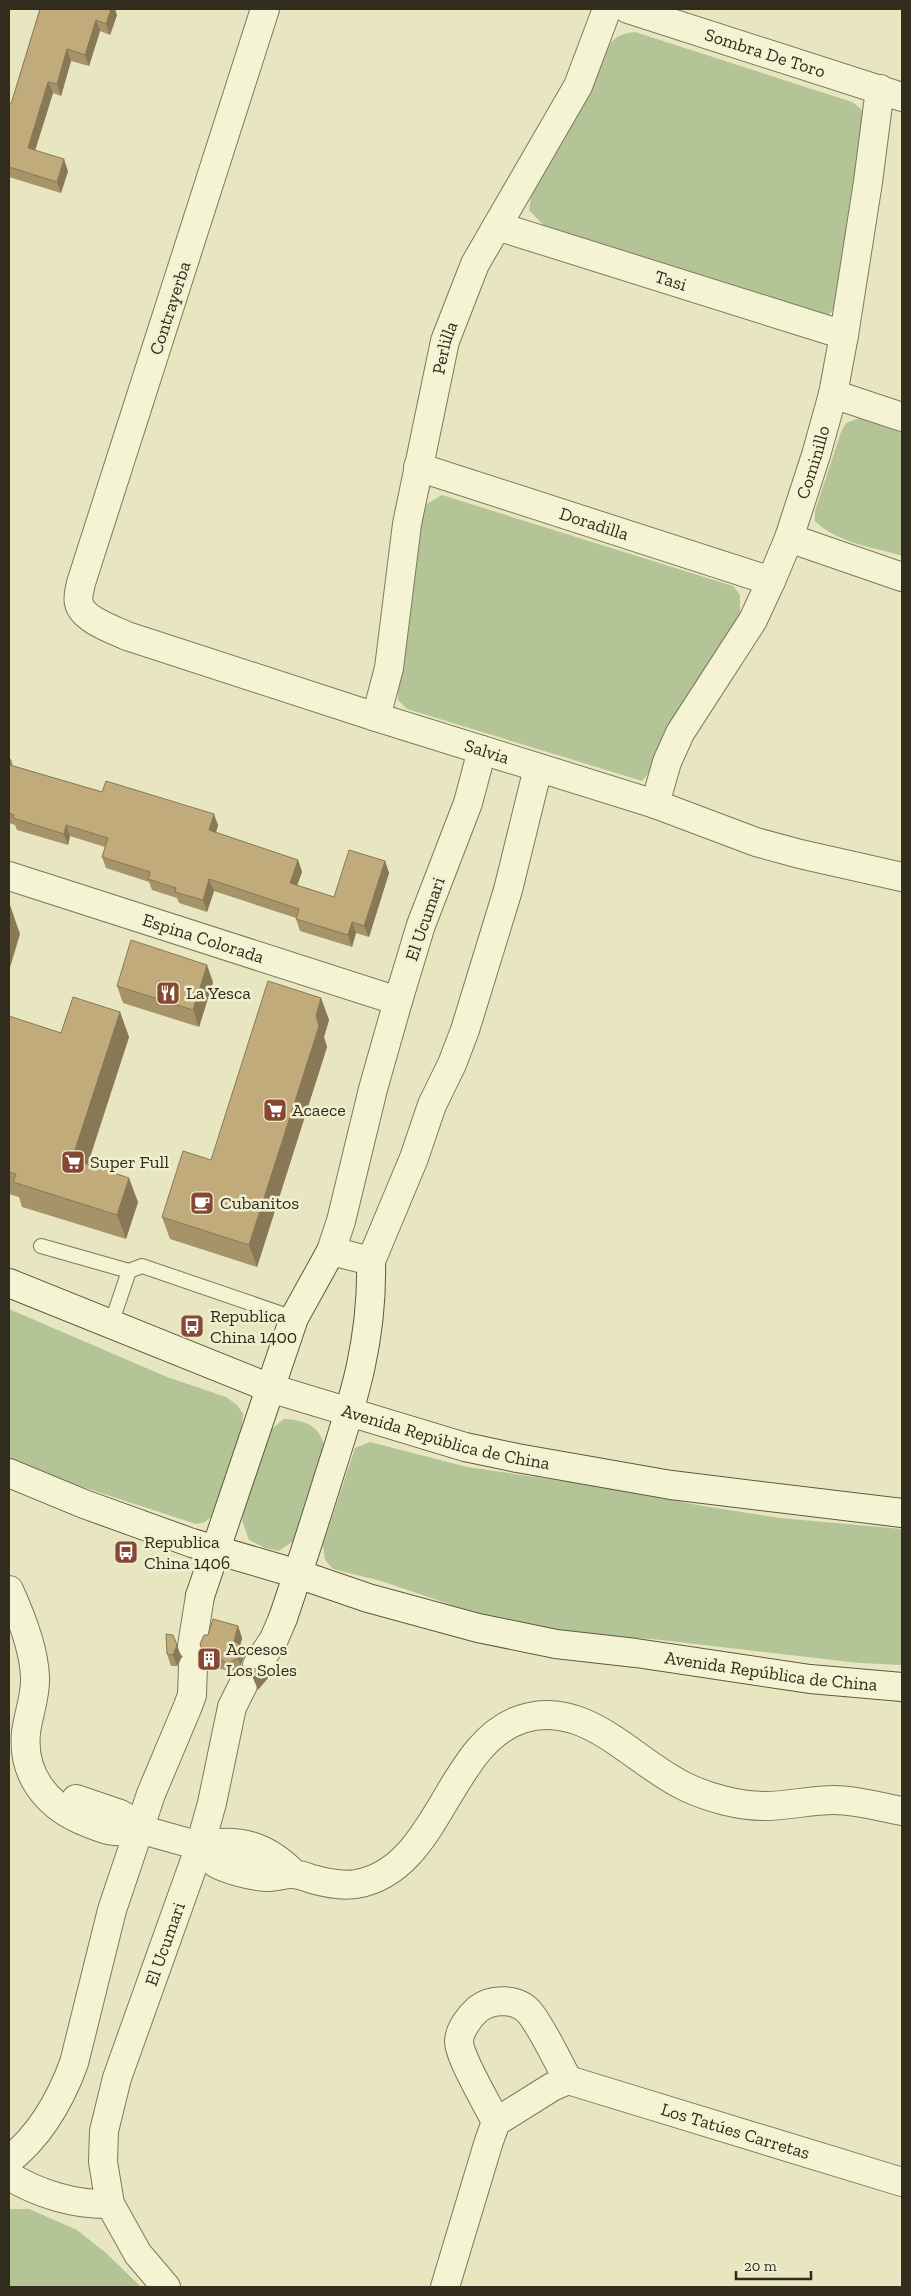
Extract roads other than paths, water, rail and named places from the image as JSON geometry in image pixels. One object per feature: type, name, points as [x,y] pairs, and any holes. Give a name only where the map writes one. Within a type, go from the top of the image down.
[{"type":"street","name":"Contrayerba","points":[[80,608],[78,600],[81,583],[265,9]]},
{"type":"street","name":"Perlilla","points":[[376,717],[390,668],[407,524],[445,342],[475,264],[578,86],[606,9]]},
{"type":"street","name":"Sombra De Toro","points":[[628,9],[891,93]]},
{"type":"street","name":"Cominillo","points":[[655,804],[667,762],[680,733],[753,620],[790,538],[834,394],[868,182],[891,93]]},
{"type":"street","name":"Tasi","points":[[497,226],[844,335]]},
{"type":"street","points":[[834,394],[902,417]]},
{"type":"street","name":"Doradilla","points":[[418,467],[772,581]]},
{"type":"street","points":[[790,538],[902,577]]},
{"type":"street","name":"Salvia","points":[[80,608],[86,615],[127,636],[376,717],[655,804],[756,842],[902,877]]},
{"type":"street","name":"El Ucumari","points":[[139,1829],[192,1695],[192,1656],[200,1596],[294,1318],[331,1251],[341,1221],[373,1089],[421,925],[468,803],[482,750]]},
{"type":"street","points":[[331,1251],[371,1261],[414,1158],[432,1105],[452,1064],[485,968],[538,768]]},
{"type":"street","name":"Espina Colorada","points":[[9,876],[398,1002]]},
{"type":"street","name":"El Ucumari","points":[[166,2287],[138,2254],[110,2204],[103,2162],[104,2131],[109,2106],[200,1846],[212,1803],[232,1707],[250,1675],[270,1646],[283,1618],[350,1411],[364,1359],[369,1325],[371,1261]]},
{"type":"street","name":"Avenida República de China","points":[[9,1284],[270,1388],[465,1446],[517,1458],[671,1485],[902,1513]]},
{"type":"street","name":"Avenida República de China","points":[[9,1473],[84,1504],[192,1543],[298,1574],[416,1612],[478,1628],[556,1644],[810,1679],[902,1687]]},
{"type":"street","points":[[9,1590],[20,1617],[32,1656],[35,1676],[34,1698],[26,1732],[26,1750],[35,1778],[67,1796],[120,1814],[128,1818],[139,1829],[200,1846],[221,1841],[268,1852],[294,1874],[321,1881],[355,1884],[373,1880],[407,1857],[424,1834],[463,1772],[495,1735],[521,1719],[536,1715],[555,1716],[590,1726],[621,1742],[663,1774],[707,1795],[749,1805],[766,1806],[834,1800],[902,1811]]},
{"type":"street","points":[[9,2160],[25,2148],[43,2125],[66,2084],[74,2063],[112,1910],[139,1829]]},
{"type":"street","points":[[445,2287],[488,2141],[496,2122],[568,2080],[530,2013],[514,2003],[503,2001],[491,2002],[472,2014],[464,2027],[459,2041],[462,2054],[496,2122]]},
{"type":"street","name":"Los Tatúes Carretas","points":[[568,2080],[902,2182]]},
{"type":"street","points":[[9,2176],[25,2186],[74,2201],[110,2204]]},
{"type":"lane","points":[[41,1246],[129,1271],[142,1266],[294,1318]]},
{"type":"lane","points":[[111,1324],[129,1271]]},
{"type":"place","name":"La Yesca","points":[[168,993]]},
{"type":"place","name":"Acaece","points":[[275,1110]]},
{"type":"place","name":"Super Full","points":[[73,1162]]},
{"type":"place","name":"Cubanitos","points":[[202,1203]]},
{"type":"place","name":"Republica China 1400","points":[[192,1326]]},
{"type":"place","name":"Republica China 1406","points":[[126,1552]]},
{"type":"place","name":"Accesos Los Soles","points":[[209,1659]]}]
